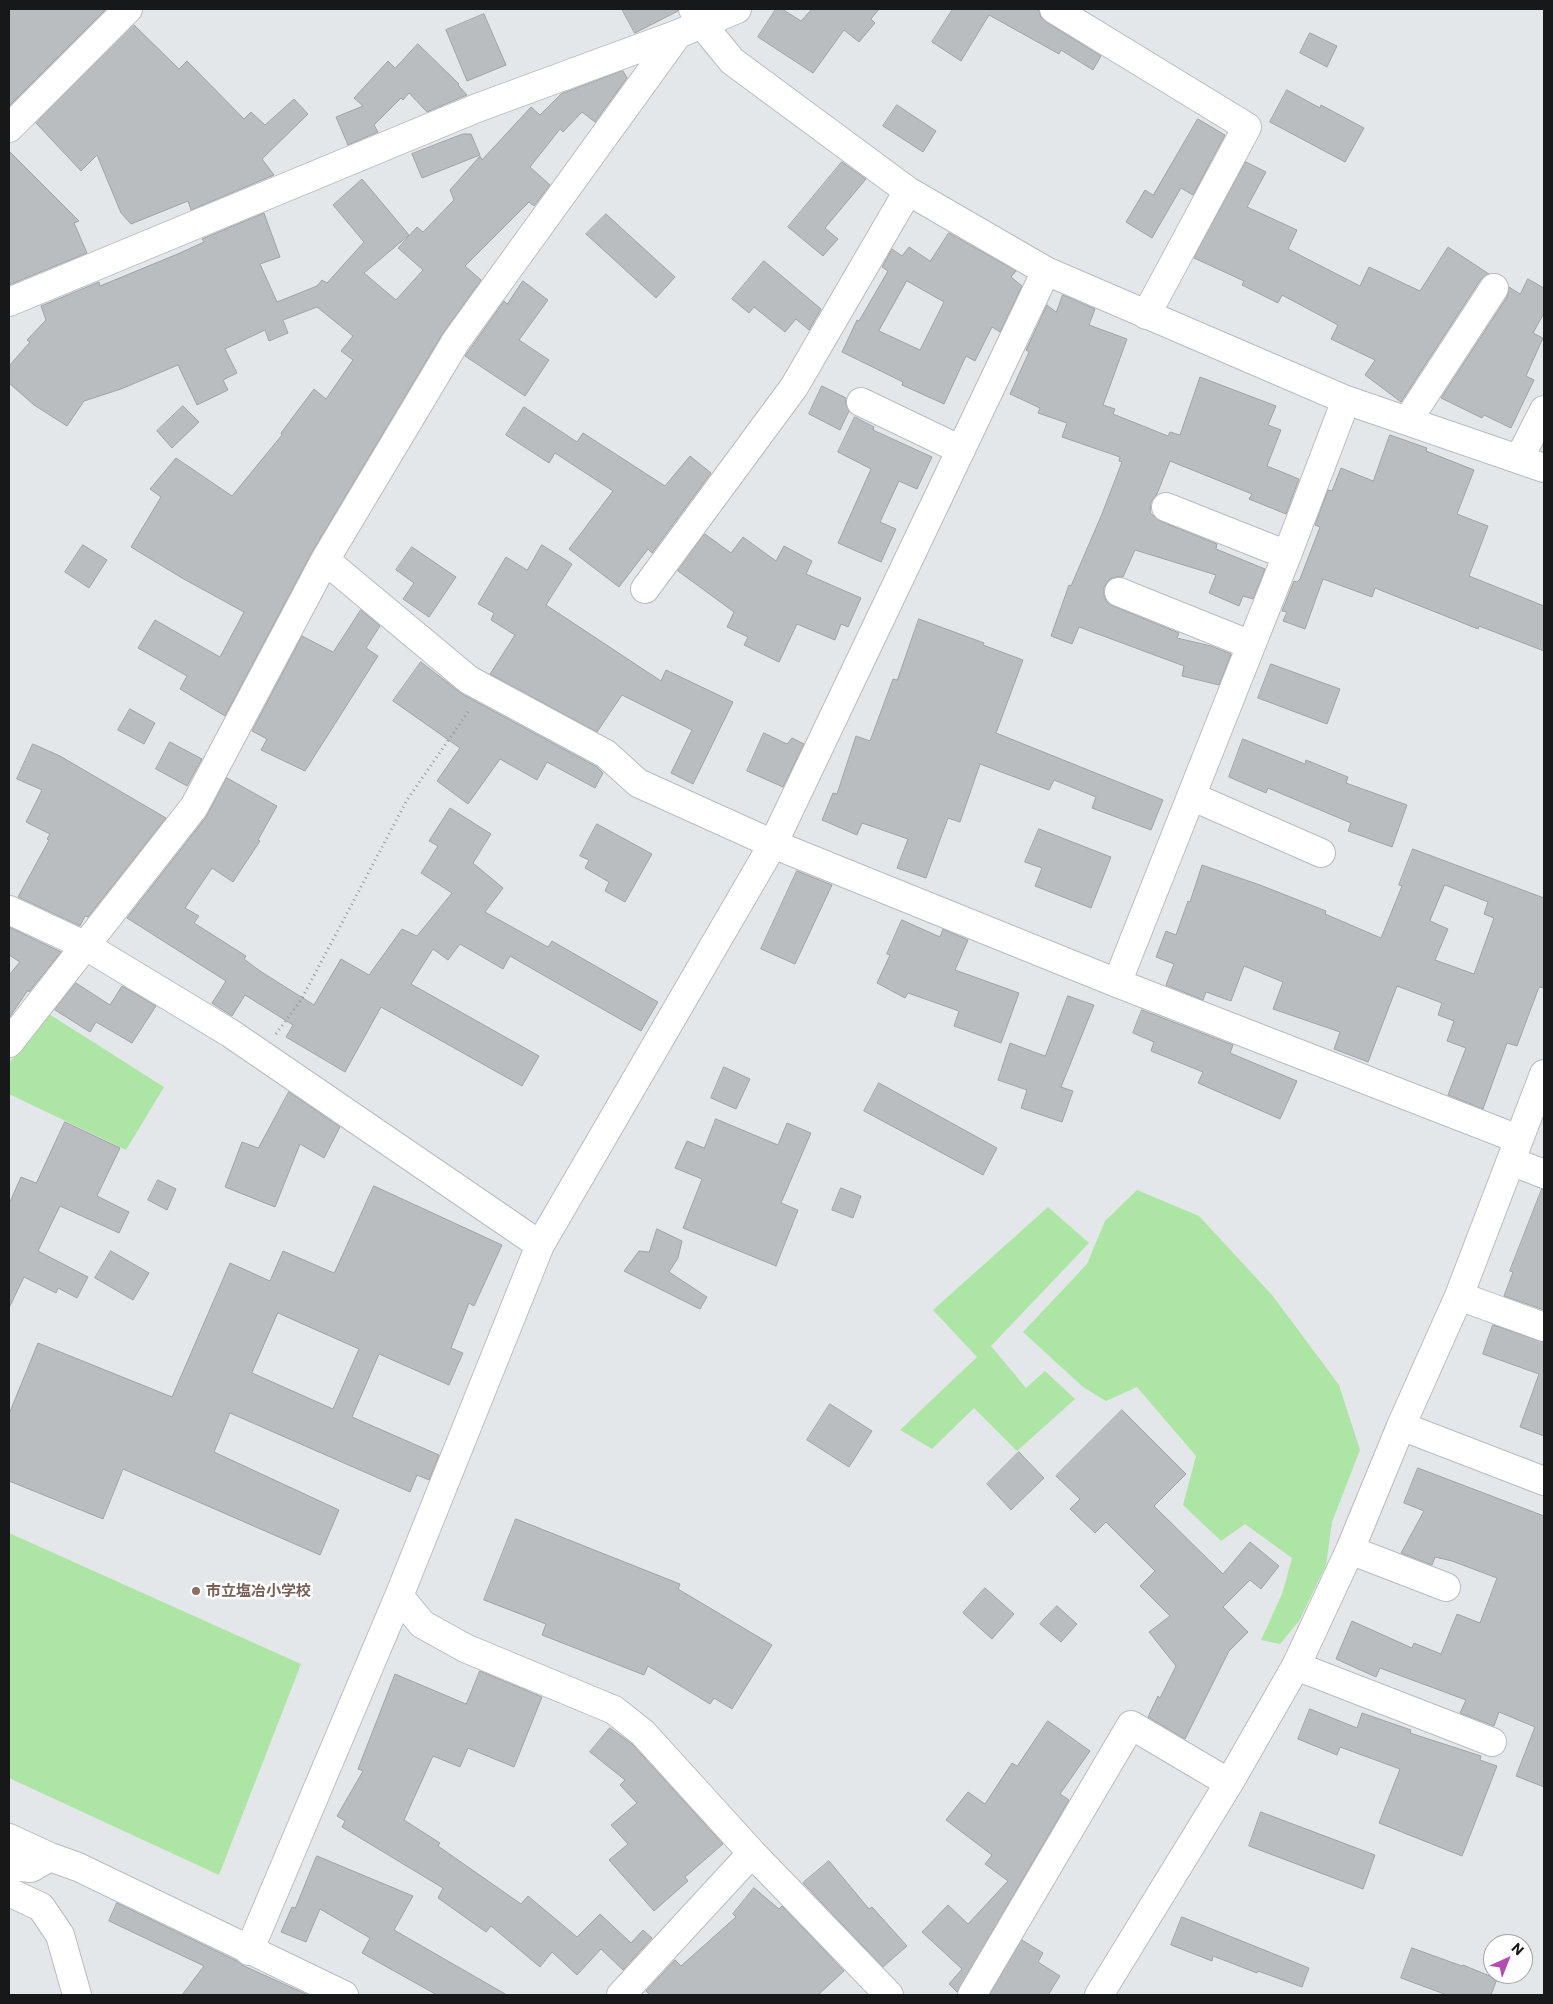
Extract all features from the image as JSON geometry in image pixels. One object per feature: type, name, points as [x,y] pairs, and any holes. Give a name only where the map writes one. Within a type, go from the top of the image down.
[{"type":"street","points":[[9,128],[128,9]]},
{"type":"street","points":[[9,302],[477,108],[691,22],[737,9]]},
{"type":"street","points":[[1054,9],[1247,127],[1146,315]]},
{"type":"street","points":[[691,22],[732,61],[908,192],[1046,271],[1346,400],[1532,463],[1544,410]]},
{"type":"street","points":[[9,1044],[194,807],[324,560],[456,341],[691,22]]},
{"type":"street","points":[[645,589],[794,387],[908,192]]},
{"type":"street","points":[[249,1951],[399,1596],[540,1245],[773,844],[1046,271]]},
{"type":"street","points":[[1408,420],[1494,288]]},
{"type":"street","points":[[1118,983],[1252,645],[1346,400]]},
{"type":"street","points":[[861,402],[961,450]]},
{"type":"street","points":[[1166,506],[1287,555]]},
{"type":"street","points":[[324,560],[469,680],[606,754],[638,783],[773,844],[1118,983],[1514,1150],[1544,1174]]},
{"type":"street","points":[[1119,592],[1252,645]]},
{"type":"street","points":[[1191,796],[1321,854]]},
{"type":"street","points":[[9,910],[86,946],[179,1002],[261,1054],[540,1245]]},
{"type":"street","points":[[1099,1995],[1229,1783],[1296,1666],[1350,1550],[1400,1426],[1459,1296],[1544,1074]]},
{"type":"street","points":[[1459,1296],[1544,1327]]},
{"type":"street","points":[[1400,1426],[1544,1482]]},
{"type":"street","points":[[1350,1550],[1446,1586]]},
{"type":"street","points":[[399,1596],[422,1624],[466,1648],[614,1710],[643,1733],[752,1853],[889,1995]]},
{"type":"street","points":[[1296,1666],[1492,1742]]},
{"type":"street","points":[[972,1995],[1130,1725],[1229,1783]]},
{"type":"street","points":[[9,1838],[50,1857],[78,1867],[249,1951],[344,1995]]},
{"type":"street","points":[[621,1995],[752,1853]]},
{"type":"street","points":[[9,1866],[31,1868],[50,1857]]},
{"type":"street","points":[[9,1892],[41,1907],[60,1935],[77,1995]]},
{"type":"path","points":[[261,1054],[301,1000],[407,800],[484,688]]},
{"type":"green space","points":[[49,1014],[164,1087],[126,1150],[9,1094],[9,1063]]},
{"type":"green space","points":[[1137,1190],[1199,1216],[1272,1295],[1339,1385],[1360,1450],[1332,1522],[1326,1565],[1299,1621],[1280,1644],[1261,1640],[1282,1594],[1292,1558],[1245,1524],[1221,1541],[1183,1505],[1196,1456],[1137,1387],[1106,1401],[1083,1387],[1023,1332],[1087,1264],[1105,1221]]},
{"type":"green space","points":[[1048,1207],[1089,1243],[991,1346],[1026,1388],[1045,1371],[1075,1399],[1017,1451],[974,1408],[932,1449],[900,1430],[977,1357],[933,1310]]},
{"type":"green space","points":[[9,1533],[301,1664],[219,1875],[9,1778]]},
{"type":"building","points":[[9,9],[106,9],[9,106]]},
{"type":"building","points":[[622,9],[677,9],[678,11],[635,33]]},
{"type":"building","points":[[776,9],[782,9],[801,21],[812,9],[879,9],[871,19],[875,23],[859,42],[844,30],[813,73],[758,37]]},
{"type":"building","points":[[953,9],[1038,9],[1041,17],[1046,22],[1101,56],[1093,70],[1061,50],[1059,54],[989,15],[961,61],[932,42]]},
{"type":"building","points":[[484,14],[506,65],[467,81],[446,30]]},
{"type":"building","points":[[134,25],[179,69],[187,61],[244,119],[251,112],[265,125],[294,99],[308,114],[262,159],[274,175],[191,210],[188,201],[131,224],[121,213],[97,155],[81,171],[36,123]]},
{"type":"building","points":[[1310,33],[1337,46],[1327,67],[1300,53]]},
{"type":"building","points":[[418,44],[459,84],[467,95],[427,112],[409,93],[403,100],[401,98],[374,125],[378,132],[348,145],[336,117],[363,106],[354,98],[388,61],[395,68]]},
{"type":"building","points":[[623,71],[627,78],[595,122],[582,112],[563,132],[560,129],[530,167],[550,185],[534,206],[529,202],[465,266],[481,280],[443,333],[312,552],[225,716],[180,689],[187,676],[138,648],[155,620],[220,657],[244,612],[131,547],[161,497],[150,489],[176,458],[232,496],[282,435],[281,433],[314,389],[326,399],[353,360],[341,351],[353,336],[317,307],[283,320],[288,333],[269,341],[265,330],[225,349],[237,373],[223,380],[228,390],[197,405],[178,365],[121,389],[84,401],[67,426],[34,405],[9,383],[9,366],[30,342],[27,340],[46,320],[41,306],[99,282],[100,286],[180,253],[204,242],[202,239],[264,213],[280,257],[260,264],[277,302],[317,286],[322,280],[327,283],[364,242],[333,205],[362,179],[409,235],[364,273],[396,300],[423,270],[398,248],[417,227],[423,232],[454,200],[450,190],[480,156],[482,160],[531,107],[540,115],[561,94]]},
{"type":"building","points":[[1287,90],[1320,108],[1321,105],[1364,128],[1345,162],[1270,122]]},
{"type":"building","points":[[897,105],[936,131],[923,152],[883,126]]},
{"type":"building","points":[[1198,119],[1225,135],[1193,195],[1181,188],[1152,238],[1126,222],[1145,190],[1153,195]]},
{"type":"building","points":[[463,134],[471,134],[480,155],[422,178],[412,154]]},
{"type":"building","points":[[9,151],[79,221],[74,223],[87,253],[9,285]]},
{"type":"building","points":[[842,162],[866,179],[825,228],[838,239],[823,256],[788,227]]},
{"type":"building","points":[[1246,162],[1266,172],[1247,207],[1297,230],[1288,249],[1360,286],[1369,267],[1420,291],[1448,247],[1489,274],[1481,279],[1401,402],[1365,375],[1375,360],[1331,339],[1338,325],[1282,295],[1278,303],[1242,285],[1244,281],[1194,258]]},
{"type":"building","points":[[606,214],[675,277],[656,298],[586,234]]},
{"type":"building","points":[[949,233],[1016,271],[1011,277],[1022,286],[1000,332],[992,327],[975,361],[966,356],[944,404],[902,385],[903,382],[842,352],[857,320],[859,321],[888,271],[882,267],[892,249],[902,256],[909,247],[930,261]],"holes":[[[907,281],[944,302],[920,350],[879,331]]]},
{"type":"building","points":[[764,261],[821,309],[809,330],[796,319],[785,332],[754,307],[749,313],[732,299]]},
{"type":"building","points":[[1528,279],[1544,288],[1544,313],[1533,333],[1543,338],[1526,376],[1534,380],[1511,428],[1484,415],[1482,418],[1441,398],[1507,297],[1509,287],[1520,294]]},
{"type":"building","points":[[523,281],[548,300],[519,340],[549,360],[525,396],[465,356],[504,301],[507,304]]},
{"type":"building","points":[[1063,295],[1095,309],[1089,325],[1127,339],[1103,405],[1115,409],[1113,414],[1168,436],[1170,432],[1180,435],[1200,377],[1276,406],[1268,425],[1281,430],[1267,466],[1299,479],[1286,514],[1249,499],[1252,494],[1170,461],[1157,494],[1151,502],[1150,513],[1160,521],[1217,544],[1216,549],[1265,569],[1253,599],[1243,596],[1239,606],[1209,593],[1216,575],[1135,550],[1123,577],[1110,579],[1104,587],[1106,601],[1113,606],[1179,633],[1177,638],[1211,646],[1231,654],[1219,685],[1182,676],[1184,666],[1079,627],[1072,644],[1051,636],[1069,585],[1071,586],[1122,462],[1119,461],[1120,457],[1062,437],[1067,423],[1038,413],[1040,408],[1010,394],[1029,352],[1026,350],[1047,305],[1056,312]]},
{"type":"building","points":[[822,386],[846,398],[849,411],[840,430],[809,414]]},
{"type":"building","points":[[183,406],[199,422],[172,448],[157,431]]},
{"type":"building","points":[[524,407],[577,442],[583,433],[665,486],[690,456],[711,473],[652,553],[648,549],[619,587],[569,549],[613,491],[555,453],[549,463],[506,435]]},
{"type":"building","points":[[855,417],[874,427],[873,430],[932,457],[917,489],[899,481],[880,522],[896,529],[881,562],[838,543],[871,469],[838,452]]},
{"type":"building","points":[[1390,435],[1427,448],[1426,451],[1474,470],[1457,514],[1488,526],[1469,576],[1544,606],[1544,651],[1479,626],[1478,629],[1375,588],[1372,597],[1323,579],[1305,629],[1283,621],[1287,612],[1282,611],[1294,581],[1297,582],[1300,579],[1320,527],[1315,525],[1328,490],[1332,491],[1341,468],[1373,481]]},
{"type":"building","points":[[705,534],[731,553],[743,537],[776,561],[784,546],[812,561],[806,574],[861,598],[848,627],[841,624],[835,640],[797,624],[779,662],[744,645],[748,637],[727,627],[734,612],[678,571]]},
{"type":"building","points":[[83,545],[107,560],[89,588],[65,572]]},
{"type":"building","points":[[542,545],[572,564],[546,605],[661,681],[666,670],[733,702],[693,784],[671,773],[692,730],[622,695],[597,732],[490,674],[515,635],[491,620],[494,613],[478,604],[506,557],[527,570]]},
{"type":"building","points":[[412,547],[456,577],[429,617],[403,599],[414,583],[396,570]]},
{"type":"building","points":[[361,610],[380,626],[366,648],[378,656],[305,771],[261,750],[267,739],[252,731],[302,636],[333,652]]},
{"type":"building","points":[[919,619],[984,643],[983,645],[1023,660],[996,733],[1163,800],[1151,830],[1092,808],[1096,797],[1054,780],[1049,790],[980,764],[960,822],[948,818],[926,878],[897,868],[908,839],[862,823],[857,835],[822,820],[833,793],[837,794],[856,736],[870,741],[893,679],[897,680]]},
{"type":"building","points":[[421,662],[462,694],[597,767],[603,773],[595,788],[547,762],[537,780],[500,759],[468,804],[437,781],[460,748],[393,701]]},
{"type":"building","points":[[1271,664],[1340,689],[1327,724],[1258,698]]},
{"type":"building","points":[[130,709],[155,723],[144,744],[118,730]]},
{"type":"building","points":[[764,733],[787,744],[792,738],[804,744],[783,787],[747,771]]},
{"type":"building","points":[[1243,739],[1305,764],[1306,760],[1348,777],[1346,783],[1407,805],[1392,847],[1348,831],[1351,823],[1268,788],[1266,793],[1229,777]]},
{"type":"building","points":[[170,742],[202,759],[187,786],[156,769]]},
{"type":"building","points":[[33,744],[60,756],[166,818],[88,917],[85,916],[80,926],[18,897],[49,840],[47,839],[50,834],[26,822],[42,790],[17,779]]},
{"type":"building","points":[[227,778],[277,806],[258,840],[260,841],[233,882],[212,868],[185,908],[199,916],[194,923],[246,956],[244,959],[260,971],[314,1005],[341,959],[369,975],[402,929],[417,936],[452,893],[421,873],[438,846],[429,841],[450,808],[491,834],[473,863],[503,888],[485,912],[548,947],[552,941],[658,1002],[641,1031],[510,956],[503,969],[460,944],[448,960],[433,949],[411,984],[539,1056],[522,1086],[381,1007],[345,1072],[286,1037],[293,1025],[245,995],[232,1016],[212,1003],[226,981],[127,918],[206,817]]},
{"type":"building","points":[[597,824],[652,854],[625,902],[605,891],[609,882],[585,868],[589,860],[580,856]]},
{"type":"building","points":[[1039,829],[1111,857],[1091,908],[1035,886],[1042,868],[1025,862]]},
{"type":"building","points":[[1413,849],[1544,898],[1544,988],[1539,987],[1517,1046],[1507,1043],[1483,1109],[1448,1095],[1466,1048],[1447,1041],[1454,1021],[1438,1015],[1442,1003],[1397,986],[1368,1062],[1334,1049],[1340,1032],[1273,1009],[1283,982],[1244,966],[1231,1001],[1206,992],[1203,1000],[1166,985],[1174,964],[1156,957],[1166,931],[1176,935],[1188,901],[1190,902],[1202,865],[1326,911],[1325,914],[1381,938],[1402,886],[1399,885]],"holes":[[[1445,885],[1488,902],[1484,914],[1494,918],[1474,974],[1435,960],[1448,929],[1430,921]]]},
{"type":"building","points":[[797,871],[832,885],[795,964],[761,949]]},
{"type":"building","points":[[902,920],[940,937],[943,929],[968,940],[955,970],[1019,993],[1001,1043],[954,1026],[959,1011],[908,993],[905,998],[877,983],[890,955],[887,954]]},
{"type":"building","points":[[9,927],[61,952],[29,992],[28,990],[9,1018],[9,975],[20,962],[9,955]]},
{"type":"building","points":[[76,983],[110,1005],[122,986],[156,1006],[132,1043],[96,1022],[90,1032],[55,1010]]},
{"type":"building","points":[[1068,996],[1094,1005],[1061,1087],[1073,1091],[1062,1122],[1021,1108],[1027,1090],[998,1080],[1010,1043],[1045,1056]]},
{"type":"building","points":[[1142,1010],[1233,1045],[1230,1053],[1297,1081],[1280,1119],[1198,1083],[1203,1072],[1151,1051],[1154,1042],[1133,1033]]},
{"type":"building","points":[[724,1067],[750,1079],[736,1109],[711,1098]]},
{"type":"building","points":[[879,1083],[997,1148],[983,1175],[864,1111]]},
{"type":"building","points":[[289,1092],[340,1127],[324,1158],[300,1144],[275,1207],[225,1187],[242,1142],[258,1148]]},
{"type":"building","points":[[716,1119],[778,1145],[787,1123],[811,1133],[781,1203],[798,1210],[776,1266],[683,1228],[702,1179],[675,1168],[687,1141],[704,1148]]},
{"type":"building","points":[[65,1122],[120,1148],[97,1196],[129,1212],[119,1233],[60,1206],[38,1251],[88,1277],[77,1298],[58,1288],[56,1293],[24,1277],[9,1308],[9,1204],[21,1177],[36,1183]]},
{"type":"building","points":[[158,1180],[176,1189],[167,1210],[148,1200]]},
{"type":"building","points":[[374,1186],[502,1245],[474,1306],[469,1303],[451,1348],[463,1353],[449,1385],[379,1354],[352,1417],[439,1455],[429,1480],[417,1475],[410,1492],[230,1413],[214,1452],[339,1510],[320,1555],[123,1469],[103,1519],[9,1481],[9,1414],[38,1343],[172,1397],[230,1263],[270,1281],[283,1251],[334,1273]],"holes":[[[278,1313],[359,1349],[333,1409],[252,1373]]]},
{"type":"building","points":[[841,1188],[861,1196],[853,1218],[832,1210]]},
{"type":"building","points":[[1542,1189],[1544,1189],[1544,1310],[1504,1296],[1513,1272],[1510,1271]]},
{"type":"building","points":[[657,1229],[682,1241],[678,1258],[669,1272],[707,1297],[700,1309],[624,1271],[639,1251],[649,1252]]},
{"type":"building","points":[[111,1251],[149,1273],[133,1300],[95,1278]]},
{"type":"building","points":[[1493,1325],[1544,1342],[1544,1436],[1520,1427],[1539,1374],[1483,1354]]},
{"type":"building","points":[[830,1404],[872,1431],[849,1467],[807,1440]]},
{"type":"building","points":[[1122,1410],[1186,1474],[1154,1506],[1223,1574],[1250,1542],[1279,1566],[1261,1589],[1250,1580],[1223,1607],[1248,1632],[1229,1651],[1185,1739],[1148,1717],[1176,1666],[1149,1632],[1170,1616],[1140,1586],[1155,1571],[1106,1522],[1095,1533],[1070,1509],[1080,1499],[1056,1476]]},
{"type":"building","points":[[1019,1452],[1044,1478],[1011,1510],[987,1484]]},
{"type":"building","points":[[1418,1468],[1544,1516],[1544,1787],[1516,1776],[1535,1727],[1499,1712],[1494,1726],[1460,1713],[1466,1700],[1380,1668],[1376,1677],[1336,1659],[1352,1621],[1412,1648],[1414,1643],[1441,1654],[1457,1614],[1480,1623],[1497,1578],[1452,1561],[1435,1557],[1432,1565],[1401,1553],[1424,1511],[1404,1503]]},
{"type":"building","points":[[516,1519],[680,1584],[678,1589],[772,1645],[732,1709],[714,1698],[710,1704],[648,1666],[644,1675],[542,1635],[546,1624],[484,1600]]},
{"type":"building","points":[[985,1588],[1014,1614],[992,1639],[963,1613]]},
{"type":"building","points":[[1057,1606],[1077,1624],[1061,1642],[1040,1624]]},
{"type":"building","points":[[480,1671],[542,1697],[514,1767],[468,1748],[460,1767],[433,1756],[404,1820],[440,1843],[438,1846],[521,1904],[528,1896],[577,1937],[600,1914],[631,1943],[643,1930],[652,1938],[623,1970],[601,1949],[577,1975],[552,1952],[540,1967],[491,1926],[486,1932],[438,1898],[443,1888],[342,1827],[345,1821],[337,1816],[363,1771],[358,1769],[395,1674],[466,1704]]},
{"type":"building","points":[[1310,1709],[1357,1728],[1362,1713],[1411,1730],[1410,1733],[1481,1756],[1480,1760],[1497,1766],[1462,1856],[1379,1823],[1400,1769],[1340,1747],[1337,1755],[1298,1739]]},
{"type":"building","points":[[1048,1721],[1090,1751],[1060,1794],[1069,1800],[957,1992],[949,1984],[962,1969],[922,1932],[948,1905],[968,1924],[1008,1881],[985,1864],[992,1855],[946,1820],[968,1792],[985,1804],[1012,1763],[1017,1766]]},
{"type":"building","points":[[610,1728],[632,1744],[723,1844],[685,1877],[688,1881],[654,1911],[609,1860],[628,1844],[611,1825],[637,1803],[620,1785],[625,1780],[590,1752]]},
{"type":"building","points":[[1261,1812],[1375,1855],[1363,1889],[1249,1846]]},
{"type":"building","points":[[317,1856],[413,1896],[394,1930],[507,1995],[437,1995],[362,1953],[370,1938],[320,1909],[306,1942],[281,1932],[292,1907],[295,1908]]},
{"type":"building","points":[[829,1861],[869,1909],[872,1907],[907,1946],[883,1967],[803,1883]]},
{"type":"building","points":[[754,1888],[779,1909],[782,1906],[844,1971],[818,1995],[650,1995],[646,1991],[675,1960],[681,1966],[736,1917],[733,1914]]},
{"type":"building","points":[[117,1903],[242,1965],[308,1995],[182,1995],[204,1966],[109,1921]]},
{"type":"building","points":[[1182,1917],[1309,1968],[1302,1987],[1258,1971],[1257,1973],[1213,1956],[1212,1961],[1171,1945]]},
{"type":"building","points":[[1022,1940],[1043,1953],[1038,1962],[1060,1976],[1048,1995],[990,1995]]},
{"type":"building","points":[[1412,1948],[1483,1973],[1483,1984],[1495,1984],[1491,1995],[1447,1995],[1401,1978]]},
{"type":"place","name":"市立塩冶小学校","points":[[196,1591]]}]
